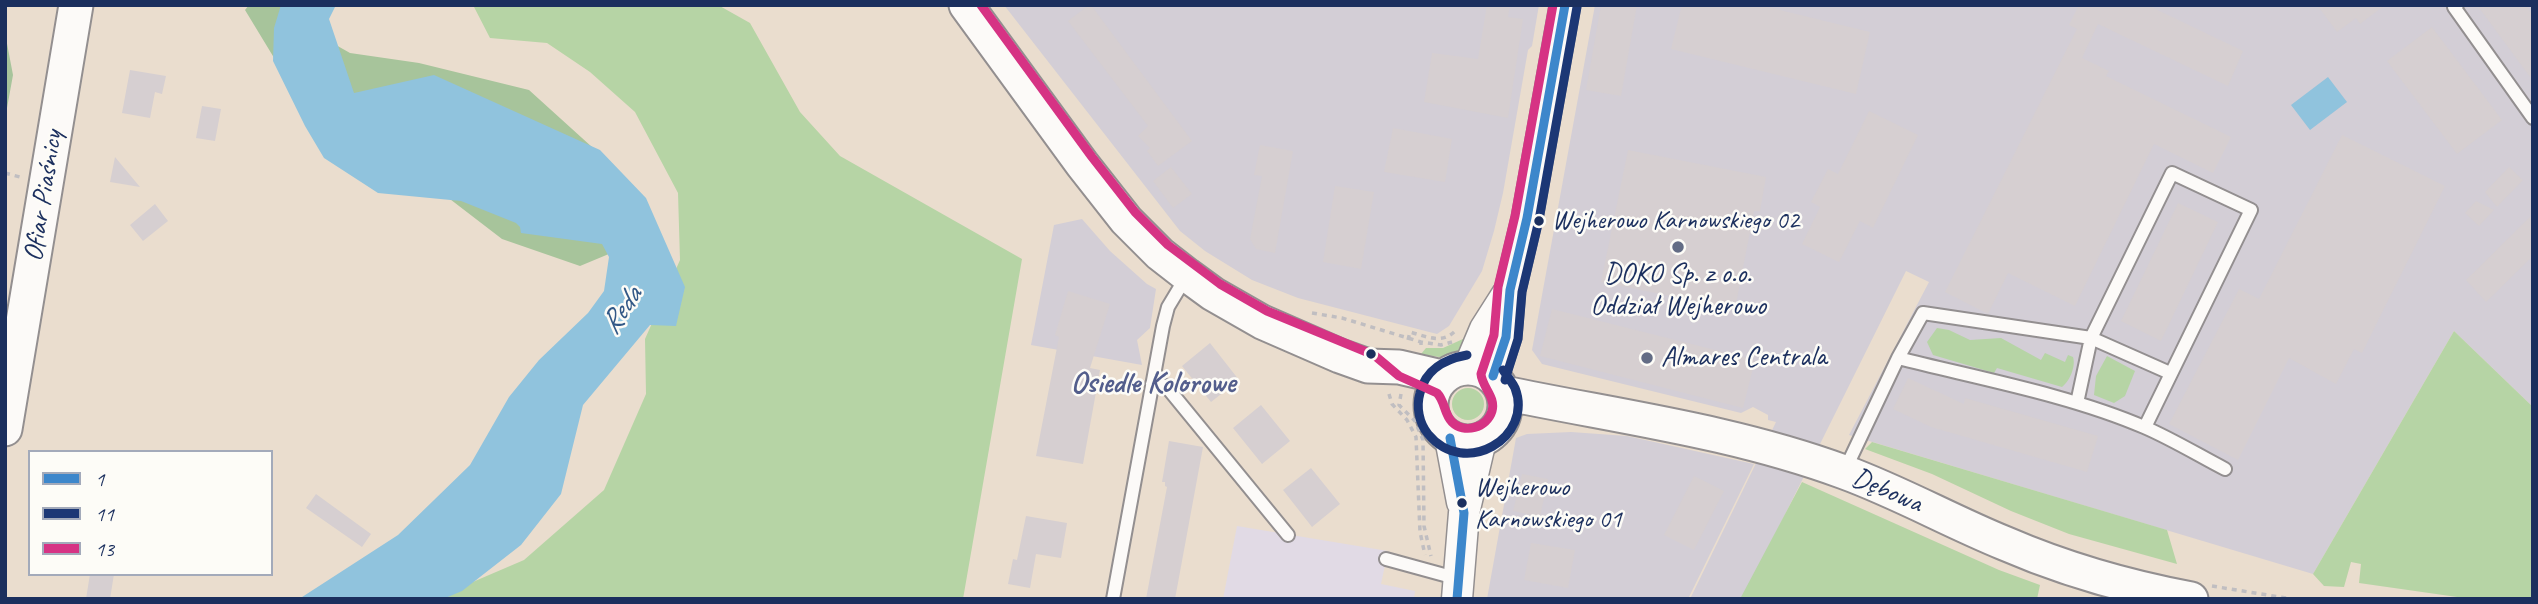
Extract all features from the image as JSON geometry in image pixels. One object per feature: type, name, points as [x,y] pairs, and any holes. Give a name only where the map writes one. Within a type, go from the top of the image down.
[{"type":"main road","name":"Ofiar Piaśnicy","points":[[5,429],[76,5]]},
{"type":"main road","points":[[966,5],[1082,164],[1126,220],[1160,254],[1213,294],[1262,322],[1368,366],[1392,387],[1462,395]]},
{"type":"main road","name":"Dębowa","points":[[1462,395],[1576,408],[1700,429],[1794,455],[1844,472],[2049,561],[2109,580],[2191,599]]},
{"type":"street","points":[[1446,581],[1464,513],[1462,395],[1485,329],[1510,290],[1527,218],[1565,5]]},
{"type":"lane","points":[[2457,5],[2454,7],[2533,118]]},
{"type":"lane","points":[[2077,403],[2091,338],[2172,173],[2251,211],[2145,427]]},
{"type":"lane","points":[[1113,599],[1168,307],[1187,275]]},
{"type":"lane","points":[[1844,472],[1898,358],[1923,313],[2091,338],[2170,373]]},
{"type":"lane","points":[[1898,358],[2077,403],[2145,427],[2225,469]]},
{"type":"lane","points":[[1152,384],[1166,386],[1288,535]]},
{"type":"lane","points":[[1387,559],[1446,581]]},
{"type":"path","points":[[5,173],[20,177]]},
{"type":"path","points":[[1301,313],[1342,318],[1422,342],[1441,345],[1462,395],[1399,405],[1415,421],[1423,440],[1424,526],[1446,581]]},
{"type":"path","points":[[1407,345],[1410,332],[1433,339],[1447,337],[1463,320]]},
{"type":"path","points":[[1418,355],[1422,342]]},
{"type":"path","points":[[1390,392],[1388,396],[1392,404],[1407,420],[1416,437],[1420,532],[1446,581]]},
{"type":"shaded area","points":[[1004,5],[1539,5],[1494,231],[1482,271],[1449,326],[1437,334],[1298,298],[1252,280],[1205,251],[1180,231]]},
{"type":"shaded area","points":[[1595,5],[2533,5],[2533,407],[2454,331],[2313,574],[1849,435],[1929,282],[1906,271],[1743,599],[1690,599],[1776,422],[1768,420],[1768,415],[1753,407],[1741,413],[1542,364],[1532,350]]},
{"type":"shaded area","points":[[1082,219],[1110,251],[1156,289],[1150,328],[1137,340],[1142,365],[1031,345],[1054,225]]},
{"type":"shaded area","points":[[1571,432],[1627,436],[1754,464],[1688,599],[1487,599],[1516,438],[1527,434]]},
{"type":"shaded area","points":[[1237,526],[1388,551],[1381,584],[1415,591],[1414,599],[1223,599]]},
{"type":"green space","points":[[249,5],[300,5],[290,19],[350,53],[419,63],[529,90],[603,157],[628,246],[580,266],[502,239],[386,150],[330,150],[245,10]]},
{"type":"green space","points":[[473,5],[718,5],[750,23],[800,112],[840,156],[1022,259],[963,599],[433,599],[524,560],[604,490],[646,394],[645,339],[680,260],[678,193],[635,112],[590,72],[547,43],[490,38]]},
{"type":"green space","points":[[5,33],[13,75],[5,119]]},
{"type":"green space","points":[[1937,328],[1949,330],[1970,340],[2001,338],[2041,360],[2045,353],[2065,362],[2068,355],[2073,357],[2072,373],[2062,387],[1997,368],[1994,373],[1933,355],[1927,342]]},
{"type":"green space","points":[[2454,331],[2533,407],[2533,599],[2464,598],[2359,583],[2361,564],[2351,562],[2344,587],[2324,586],[2313,574]]},
{"type":"green space","points":[[1469,339],[1464,351],[1451,359],[1421,354],[1426,348],[1443,348]]},
{"type":"green space","points":[[2107,356],[2135,371],[2125,396],[2114,403],[2094,395],[2096,376]]},
{"type":"green space","points":[[1468,388],[1479,393],[1484,404],[1479,415],[1468,420],[1457,415],[1452,404],[1457,393]]},
{"type":"green space","points":[[1872,442],[2167,530],[2177,564],[2069,534],[2011,511],[1932,474],[1865,449]]},
{"type":"green space","points":[[1802,482],[1999,570],[2040,585],[2037,599],[1740,599]]},
{"type":"water","name":"Reda","points":[[281,5],[336,5],[329,19],[354,93],[434,75],[600,150],[646,198],[685,287],[676,326],[650,325],[583,405],[561,494],[521,545],[462,591],[443,599],[299,599],[398,535],[470,465],[509,397],[539,360],[588,313],[604,291],[609,257],[602,244],[521,233],[516,223],[461,201],[378,193],[324,158],[273,61],[274,28]]},
{"type":"water","points":[[2328,77],[2347,102],[2310,130],[2291,105]]},
{"type":"building","points":[[1089,5],[1192,141],[1158,166],[1147,151],[1150,148],[1138,136],[1148,126],[1068,21]]},
{"type":"building","points":[[1487,5],[1510,5],[1508,17],[1523,19],[1508,118],[1424,102],[1432,53],[1478,59]]},
{"type":"building","points":[[1601,5],[1637,5],[1621,96],[1586,90]]},
{"type":"building","points":[[1682,5],[1759,5],[1870,32],[1856,94],[1671,49]]},
{"type":"building","points":[[2079,5],[2147,5],[2243,51],[2228,86],[2098,24],[2082,58],[2109,71],[2106,76],[2231,137],[2213,173],[2154,144],[2075,306],[2008,273],[1988,314],[1945,292],[2077,29],[2069,25]]},
{"type":"building","points":[[2317,5],[2385,5],[2360,24],[2356,18],[2337,32]]},
{"type":"building","points":[[2477,5],[2525,5],[2533,15],[2533,81]]},
{"type":"building","points":[[2432,27],[2502,120],[2457,154],[2387,61]]},
{"type":"building","points":[[130,70],[166,76],[162,94],[155,92],[150,118],[122,113]]},
{"type":"building","points":[[202,106],[221,109],[215,141],[196,138]]},
{"type":"building","points":[[1869,111],[1918,135],[1873,228],[1860,221],[1839,262],[1802,244],[1820,207],[1811,202],[1828,169],[1838,174]]},
{"type":"building","points":[[1393,128],[1452,139],[1445,182],[1384,172]]},
{"type":"building","points":[[2342,135],[2445,186],[2362,353],[2354,349],[2336,384],[2289,358],[2238,460],[2169,424],[2239,289],[2259,299]]},
{"type":"building","points":[[1260,145],[1293,151],[1275,253],[1256,249],[1250,239],[1262,176],[1254,175]]},
{"type":"building","name":"DOKO Sp. z o.o. Oddział Wejherowo","points":[[1628,150],[1766,177],[1760,211],[1754,211],[1735,309],[1601,282]]},
{"type":"building","points":[[115,157],[140,187],[110,182]]},
{"type":"building","points":[[1171,167],[1192,194],[1173,208],[1153,181]]},
{"type":"building","points":[[2509,167],[2523,180],[2497,207],[2485,192]]},
{"type":"building","points":[[1335,186],[1374,192],[1361,269],[1323,262]]},
{"type":"building","points":[[2476,201],[2494,210],[2479,226],[2465,213]]},
{"type":"building","points":[[2178,203],[2218,222],[2161,341],[2121,321]]},
{"type":"building","points":[[155,204],[168,221],[143,241],[130,225]]},
{"type":"building","points":[[2533,214],[2533,256],[2486,302],[2466,280]]},
{"type":"building","points":[[1068,291],[1110,304],[1090,368],[1100,370],[1083,464],[1036,456],[1059,337],[1055,335]]},
{"type":"building","name":"Almares Centrala","points":[[1552,309],[1755,360],[1743,408],[1540,356]]},
{"type":"building","points":[[1210,343],[1239,380],[1211,402],[1182,366]]},
{"type":"building","points":[[1908,378],[1964,404],[1965,398],[2098,436],[2087,472],[1931,427],[1893,409]]},
{"type":"building","points":[[1261,405],[1290,441],[1262,464],[1233,428]]},
{"type":"building","points":[[1169,441],[1203,447],[1175,599],[1146,599],[1167,487],[1165,482],[1162,482]]},
{"type":"building","points":[[1311,468],[1340,504],[1312,527],[1283,490]]},
{"type":"building","points":[[1522,474],[1548,479],[1540,517],[1513,511]]},
{"type":"building","points":[[1694,476],[1724,491],[1694,550],[1664,535]]},
{"type":"building","points":[[316,494],[371,534],[362,547],[306,508]]},
{"type":"building","points":[[1026,516],[1067,523],[1061,558],[1036,554],[1030,588],[1008,584],[1013,559],[1017,560]]},
{"type":"building","points":[[1531,543],[1575,550],[1568,588],[1524,580]]},
{"type":"building","points":[[90,576],[114,576],[110,599],[86,599]]},
{"type":"transit line","name":"13","points":[[981,5],[1092,157],[1135,212],[1168,245],[1220,284],[1267,311],[1374,355],[1399,376],[1437,393],[1452,422],[1463,428],[1480,425],[1492,411],[1491,397],[1481,374],[1494,335],[1498,287],[1515,216],[1553,5]]},
{"type":"transit line","name":"1","points":[[1493,376],[1506,337],[1510,290],[1527,218],[1565,5]]},
{"type":"transit line","name":"11","points":[[1505,380],[1518,339],[1522,292],[1539,220],[1577,7]]},
{"type":"transit line","name":"11","points":[[1467,355],[1451,359],[1437,367],[1426,378],[1420,393],[1418,409],[1422,425],[1443,447],[1460,453],[1477,452],[1506,436],[1515,422],[1518,406],[1515,388],[1503,370]]},
{"type":"transit line","name":"1","points":[[1450,438],[1464,513],[1457,599]]},
{"type":"place","name":"Wejherowo Karnowskiego 02","points":[[1539,221]]},
{"type":"place","name":"DOKO Sp. z o.o. Oddział Wejherowo","points":[[1678,247]]},
{"type":"place","name":"Almares Centrala","points":[[1647,358]]},
{"type":"place","name":"Wejherowo Karnowskiego 01","points":[[1462,503]]},
{"type":"district","name":"Osiedle Kolorowe","points":[[1153,384]]}]
